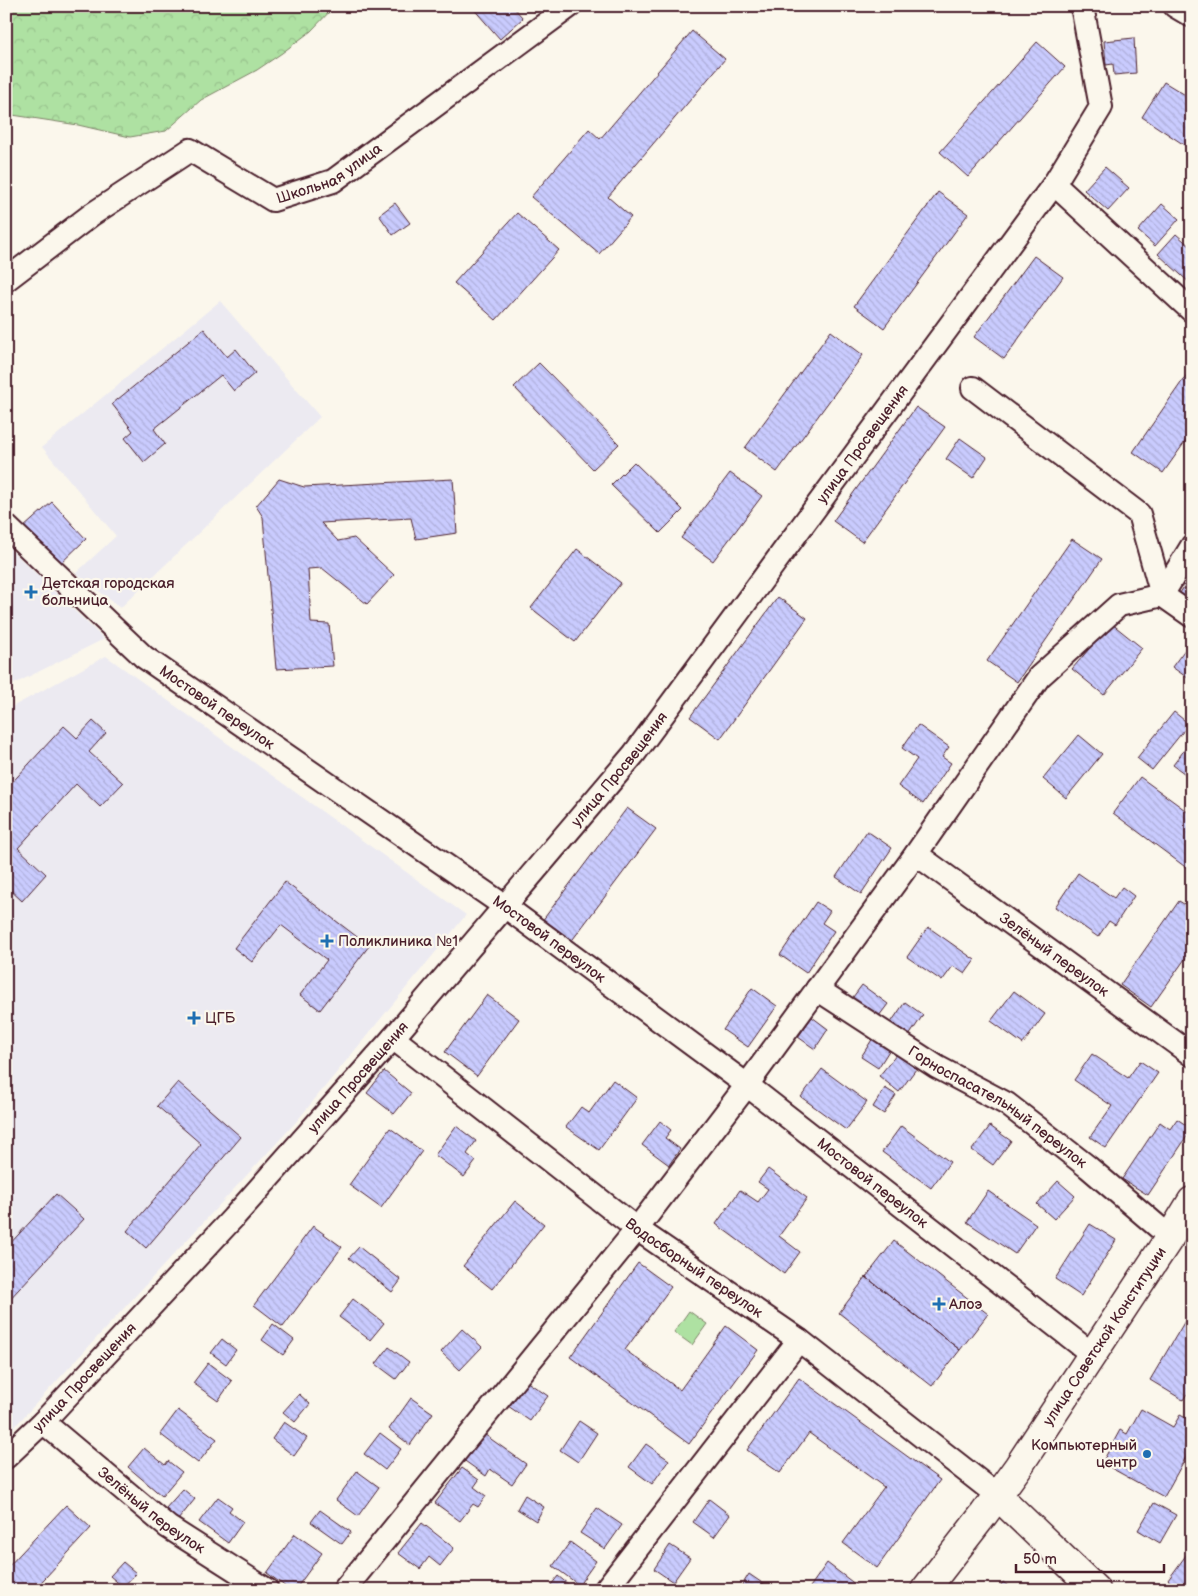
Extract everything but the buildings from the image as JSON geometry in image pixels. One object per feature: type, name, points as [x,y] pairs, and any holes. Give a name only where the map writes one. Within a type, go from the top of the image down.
[{"type":"main road","name":"улица Советской Конституции","points":[[925,1590],[1018,1467],[1192,1201]]},
{"type":"main road","points":[[998,1495],[1096,1590]]},
{"type":"street","name":"Школьная улица","points":[[6,280],[91,215],[190,150],[273,200],[334,182],[570,6]]},
{"type":"street","name":"улица Просвещения","points":[[6,1456],[43,1422],[234,1218],[506,907],[634,754],[1054,184],[1101,107],[1082,6]]},
{"type":"street","points":[[1175,6],[1192,16]]},
{"type":"street","points":[[1054,184],[1192,311]]},
{"type":"street","points":[[973,388],[1139,514],[1162,596],[1192,616]]},
{"type":"street","name":"Мостовой переулок","points":[[6,526],[144,657],[506,907],[747,1085],[1092,1354]]},
{"type":"street","points":[[344,1590],[638,1229],[747,1085],[916,854],[1038,677],[1119,605],[1162,596],[1192,546]]},
{"type":"street","name":"Зелёный переулок","points":[[916,854],[1192,1056]]},
{"type":"street","name":"Горноспасательный переулок","points":[[817,989],[937,1067],[1007,1104],[1088,1166],[1170,1237]]},
{"type":"street","name":"Водосборный переулок","points":[[393,1038],[638,1229],[799,1340],[998,1495]]},
{"type":"street","points":[[605,1590],[799,1340]]},
{"type":"street","name":"Зелёный переулок","points":[[43,1422],[168,1527],[267,1590]]},
{"type":"shaded area","points":[[220,301],[320,417],[120,608],[76,573],[116,536],[42,447]]},
{"type":"shaded area","name":"Детская городская больница","points":[[6,545],[104,639],[6,688]]},
{"type":"shaded area","name":"ЦГБ","points":[[106,656],[466,915],[296,1122],[6,1436],[6,711]]},
{"type":"green space","points":[[6,6],[335,6],[311,31],[282,53],[257,70],[201,100],[166,131],[130,137],[78,125],[6,114]]},
{"type":"green space","points":[[689,1311],[707,1324],[692,1345],[674,1332]]},
{"type":"place","name":"Детская городская больница","points":[[31,592]]},
{"type":"place","name":"Поликлиника №1","points":[[327,941]]},
{"type":"place","name":"ЦГБ","points":[[194,1018]]},
{"type":"place","name":"Алоэ","points":[[939,1304]]},
{"type":"place","name":"Компьютерный центр","points":[[1147,1454]]}]
